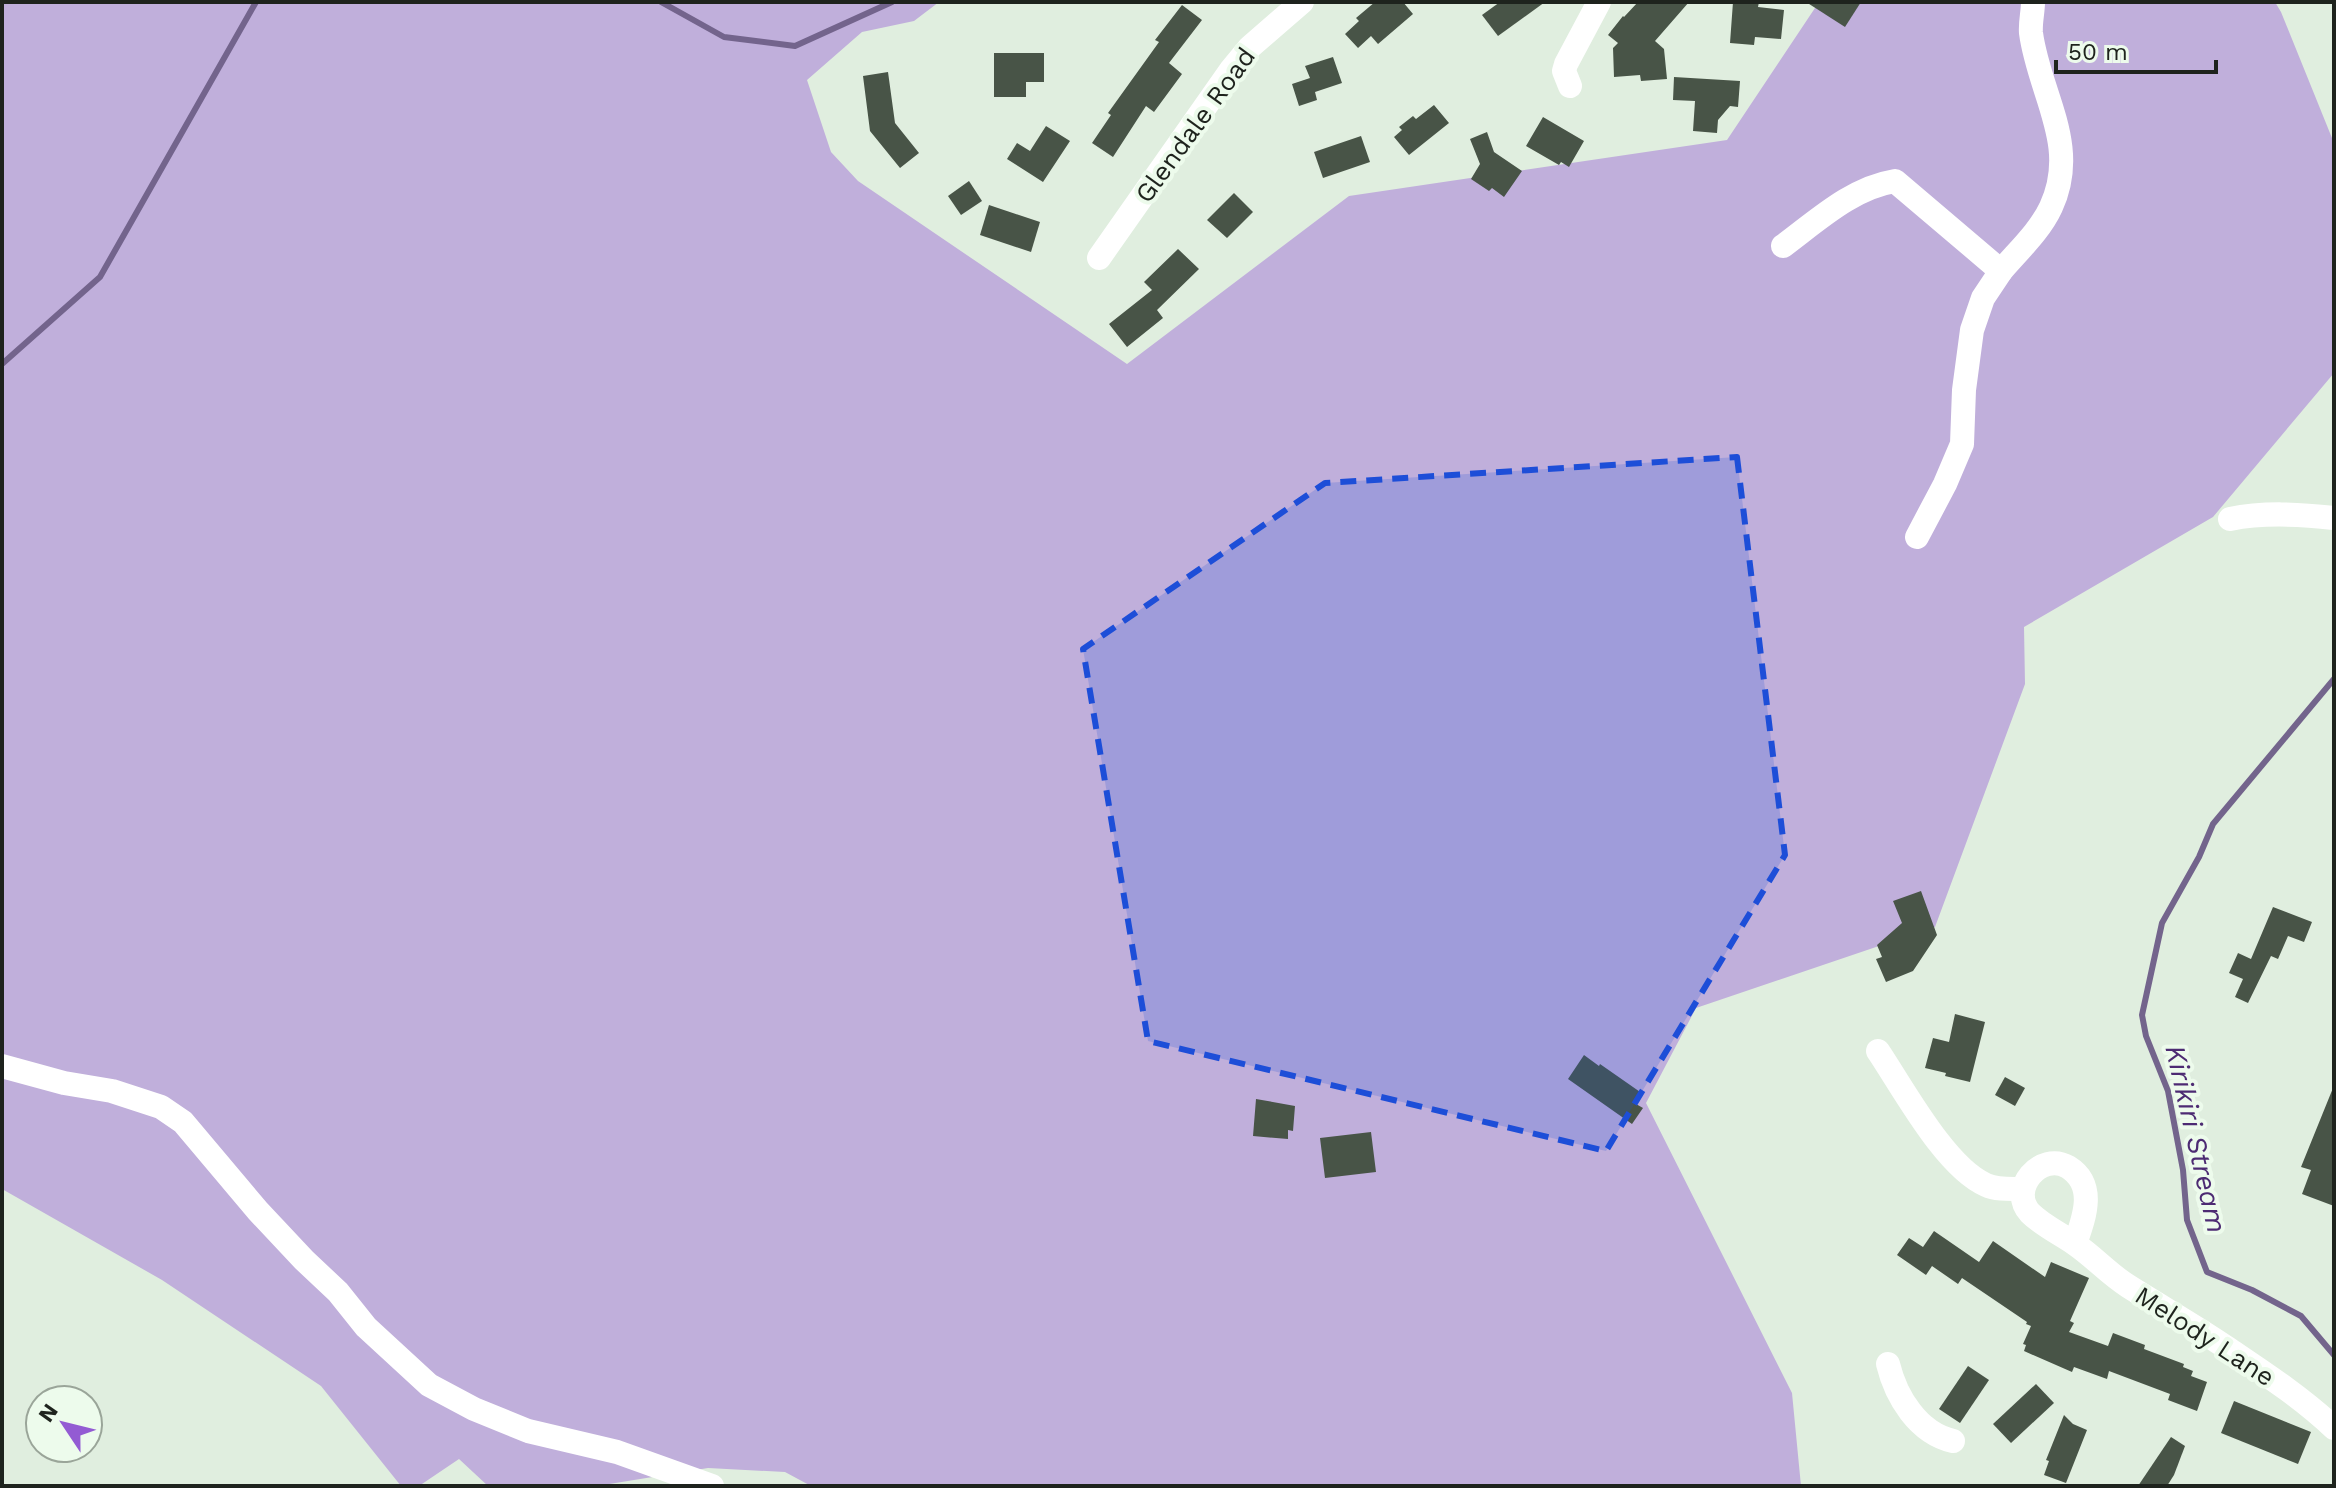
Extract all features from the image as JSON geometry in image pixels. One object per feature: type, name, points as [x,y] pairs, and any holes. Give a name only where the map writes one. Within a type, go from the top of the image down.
[{"type":"street","name":"Glendale Road","points":[[1099,258],[1231,70],[1250,47],[1302,2]]},
{"type":"street","points":[[1570,86],[1564,71],[1566,64],[1599,2]]},
{"type":"street","points":[[1917,537],[1962,444],[1964,390],[1972,330],[1983,298],[2051,209],[2062,174],[2060,131],[2043,84],[2031,31],[2033,2]]},
{"type":"street","points":[[1783,246],[1844,201],[1876,184],[1895,181],[2001,271]]},
{"type":"street","points":[[2230,519],[2278,514],[2334,518]]},
{"type":"street","points":[[1878,1051],[1935,1137],[1971,1177],[1996,1189],[2022,1189],[2032,1172],[2045,1164],[2060,1163],[2077,1173],[2085,1186],[2087,1201],[2075,1244]]},
{"type":"street","points":[[2,1066],[64,1083],[112,1091],[161,1107],[183,1122],[258,1211],[338,1292],[366,1327],[429,1385],[474,1409],[528,1431],[617,1452],[712,1486]]},
{"type":"street","name":"Melody Lane","points":[[2022,1189],[2023,1203],[2031,1214],[2125,1284],[2292,1392],[2334,1428]]},
{"type":"street","points":[[1888,1364],[1892,1381],[1913,1415],[1941,1438],[1953,1441]]},
{"type":"highlighted area","points":[[1737,457],[1785,855],[1606,1151],[1148,1041],[1083,649],[1325,483]]},
{"type":"shaded area","points":[[2,2],[939,2],[914,21],[862,32],[807,80],[831,152],[858,181],[1127,364],[1349,196],[1727,140],[1819,2],[2275,2],[2334,143],[2334,373],[2213,517],[2024,627],[2025,684],[1935,927],[1696,1008],[1646,1103],[1792,1393],[1801,1486],[811,1486],[785,1472],[708,1468],[597,1486],[488,1486],[459,1459],[419,1486],[401,1486],[321,1386],[162,1280],[2,1189]]},
{"type":"building","points":[[1375,2],[1403,2],[1413,14],[1378,44],[1371,36],[1358,48],[1345,34],[1359,21],[1356,18]]},
{"type":"building","points":[[1500,2],[1545,2],[1498,36],[1482,15]]},
{"type":"building","points":[[1638,2],[1689,2],[1655,41],[1664,49],[1667,79],[1641,81],[1640,75],[1614,77],[1613,48],[1618,43],[1608,35]]},
{"type":"building","points":[[1733,2],[1759,2],[1758,7],[1784,10],[1781,39],[1755,37],[1754,45],[1730,43]]},
{"type":"building","points":[[1806,2],[1861,2],[1845,27]]},
{"type":"building","points":[[1182,5],[1202,20],[1169,63],[1182,74],[1154,112],[1146,106],[1113,157],[1092,143],[1111,115],[1108,113],[1159,42],[1155,40]]},
{"type":"building","points":[[994,53],[1044,53],[1044,82],[1026,82],[1026,97],[994,97]]},
{"type":"building","points":[[1333,57],[1342,83],[1315,92],[1317,100],[1299,106],[1292,84],[1310,78],[1305,66]]},
{"type":"building","points":[[888,72],[895,123],[919,153],[900,168],[870,131],[863,76]]},
{"type":"building","points":[[1674,77],[1740,81],[1738,107],[1730,106],[1718,120],[1717,133],[1693,131],[1695,101],[1673,100]]},
{"type":"building","points":[[1434,105],[1449,123],[1409,155],[1394,137],[1402,130],[1399,127]]},
{"type":"building","points":[[1543,117],[1584,141],[1569,167],[1561,162],[1559,165],[1526,146]]},
{"type":"building","points":[[1046,126],[1070,141],[1043,182],[1007,159],[1017,143],[1030,151]]},
{"type":"building","points":[[1487,132],[1494,152],[1522,171],[1504,197],[1471,179],[1480,164],[1470,139]]},
{"type":"building","points":[[1361,136],[1370,162],[1323,178],[1314,152]]},
{"type":"building","points":[[969,181],[982,201],[961,215],[948,196]]},
{"type":"building","points":[[1234,193],[1253,212],[1227,238],[1207,220]]},
{"type":"building","points":[[989,205],[1040,222],[1031,252],[980,235]]},
{"type":"building","points":[[1178,249],[1199,269],[1157,310],[1163,318],[1127,347],[1109,324],[1152,290],[1144,282]]},
{"type":"building","points":[[1921,891],[1937,935],[1913,971],[1886,982],[1876,959],[1882,957],[1877,945],[1902,923],[1893,901]]},
{"type":"building","points":[[2273,907],[2312,922],[2304,942],[2288,936],[2278,959],[2271,956],[2248,1003],[2235,997],[2243,979],[2229,973],[2238,953],[2251,959]]},
{"type":"building","points":[[1955,1014],[1985,1022],[1970,1082],[1925,1068],[1933,1038],[1949,1042]]},
{"type":"building","points":[[1584,1055],[1643,1094],[1636,1104],[1643,1108],[1632,1124],[1568,1079]]},
{"type":"building","points":[[2005,1077],[2025,1088],[2015,1106],[1995,1095]]},
{"type":"building","points":[[2333,1088],[2334,1206],[2302,1194],[2311,1170],[2301,1167]]},
{"type":"building","points":[[1256,1099],[1295,1106],[1293,1131],[1288,1130],[1288,1139],[1253,1136]]},
{"type":"building","points":[[1371,1132],[1376,1172],[1325,1178],[1320,1138]]},
{"type":"building","points":[[1934,1231],[1979,1262],[1993,1241],[2045,1277],[2051,1262],[2089,1278],[2070,1321],[2074,1323],[2069,1332],[2108,1346],[2113,1333],[2184,1364],[2183,1367],[2193,1371],[2191,1376],[2207,1382],[2197,1411],[2168,1400],[2170,1394],[2109,1371],[2107,1379],[2074,1367],[2072,1372],[2024,1351],[2026,1345],[2023,1344],[2031,1326],[2027,1322],[1962,1278],[1958,1284],[1932,1266],[1926,1275],[1897,1255],[1909,1238],[1923,1247]]},
{"type":"building","points":[[1968,1366],[1989,1380],[1960,1423],[1939,1409]]},
{"type":"building","points":[[2036,1384],[2054,1403],[2011,1443],[1993,1424]]},
{"type":"building","points":[[2234,1401],[2311,1432],[2298,1464],[2221,1433]]},
{"type":"building","points":[[2064,1415],[2073,1424],[2087,1430],[2066,1483],[2044,1475],[2049,1461],[2046,1460]]},
{"type":"building","points":[[2171,1437],[2185,1446],[2167,1486],[2138,1486]]},
{"type":"waterway","points":[[2,364],[100,277],[256,2]]},
{"type":"waterway","points":[[661,2],[724,37],[795,46],[892,2]]},
{"type":"waterway","name":"Kirikiri Stream","points":[[2334,679],[2213,824],[2199,857],[2162,923],[2142,1015],[2146,1036],[2168,1091],[2183,1170],[2187,1220],[2207,1272],[2252,1290],[2301,1316],[2334,1355]]}]
